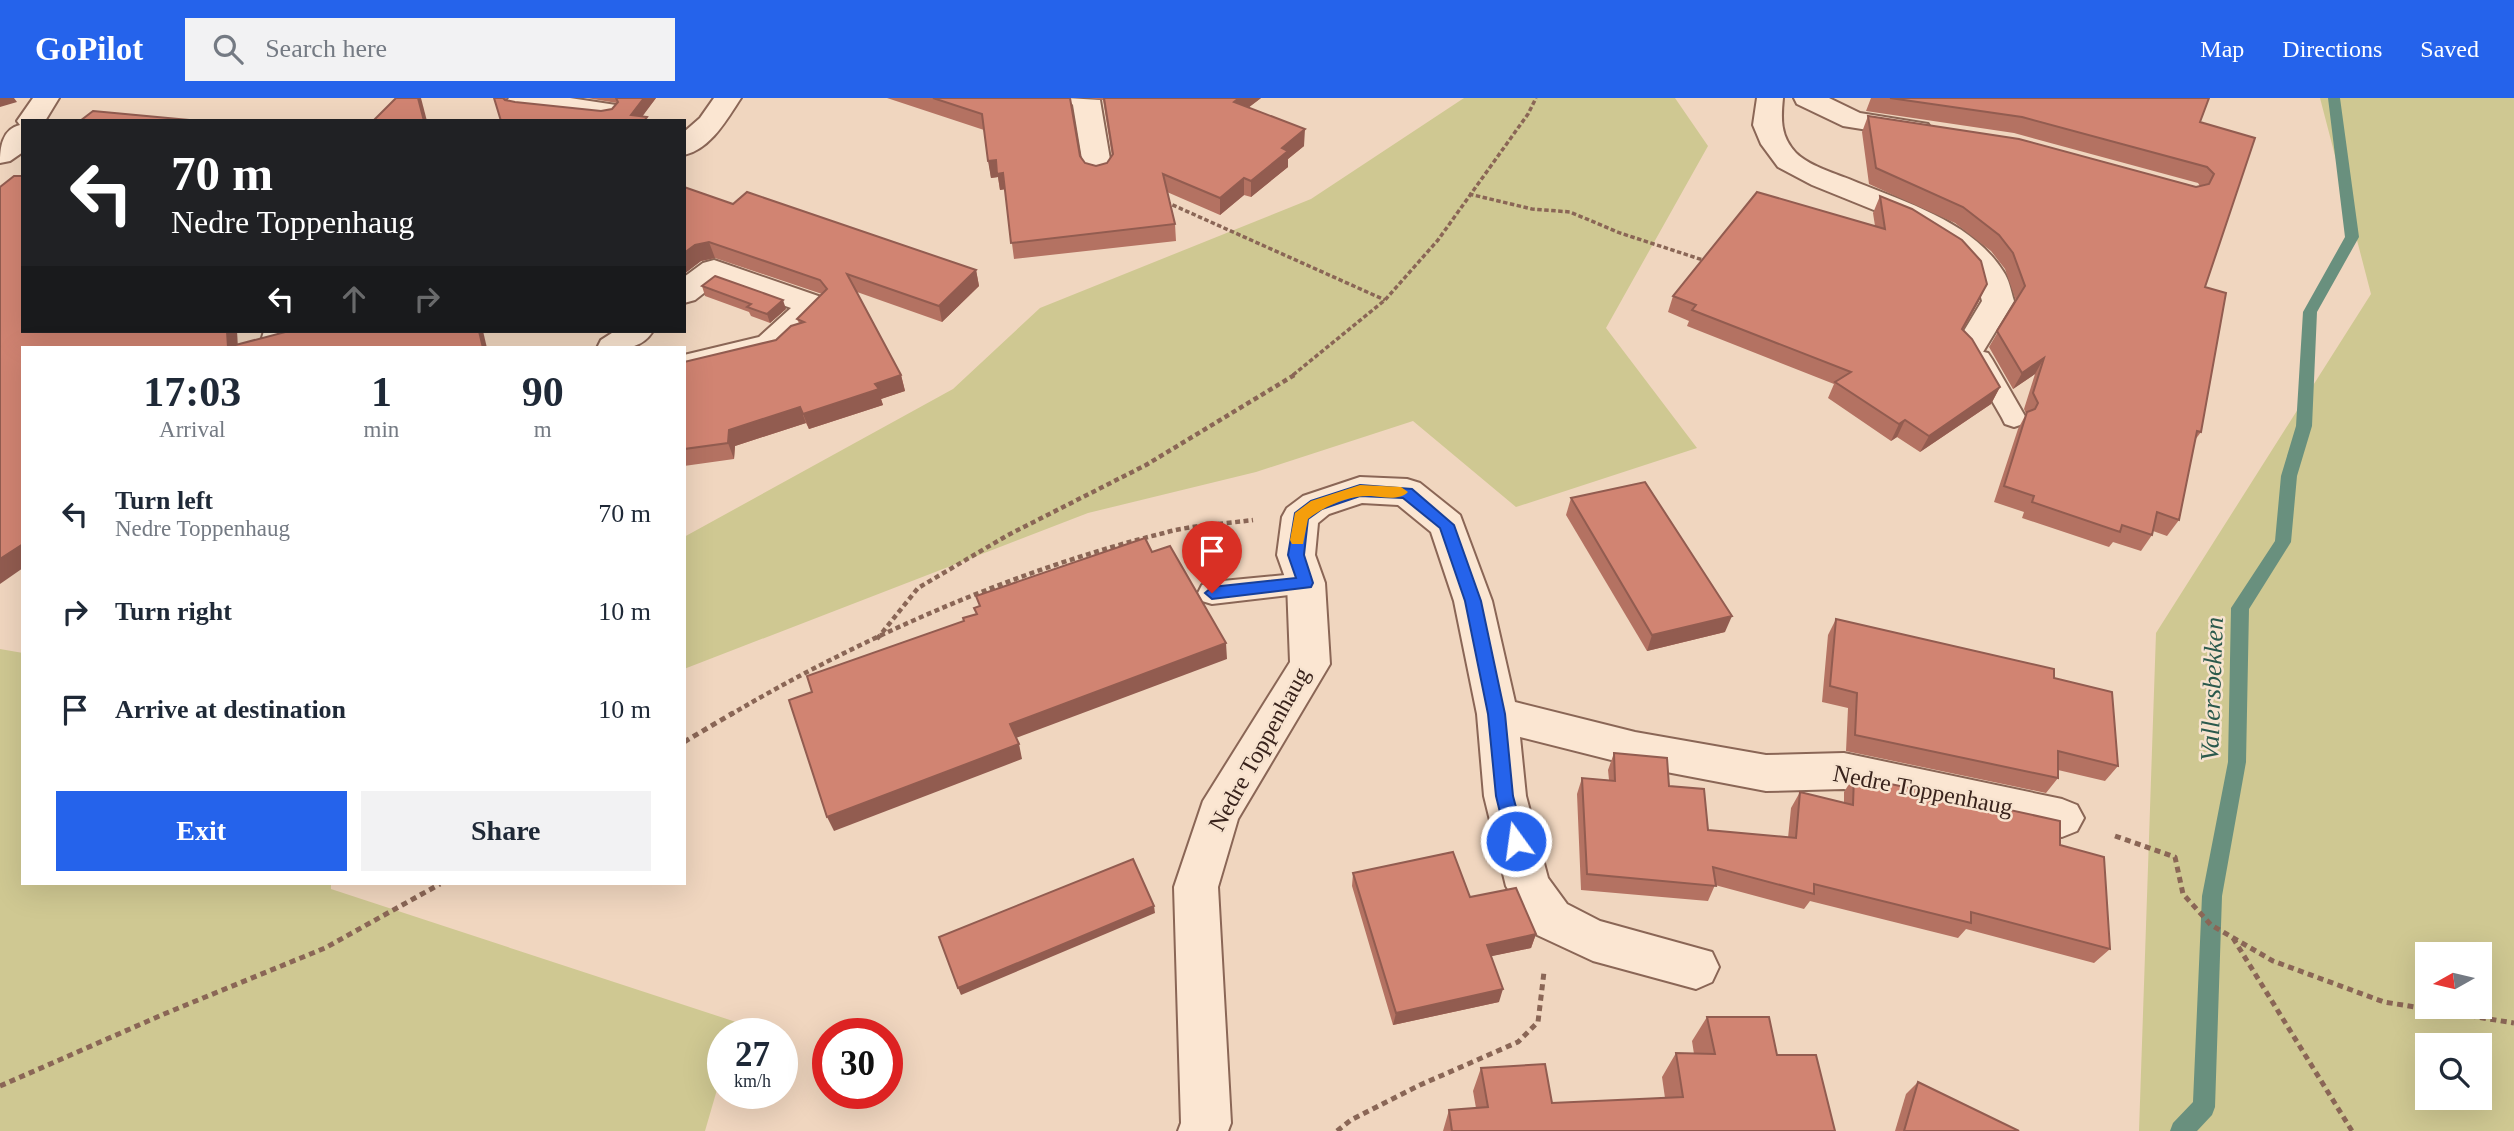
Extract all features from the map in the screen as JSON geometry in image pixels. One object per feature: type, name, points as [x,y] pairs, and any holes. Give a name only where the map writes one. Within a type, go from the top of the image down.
[{"type":"street","points":[[33,119],[46,98]]},
{"type":"street","points":[[523,98],[520,102],[554,102],[606,111]]},
{"type":"street","points":[[686,145],[710,124],[728,98]]},
{"type":"street","points":[[1080,98],[1086,100],[1098,171]]},
{"type":"street","points":[[1770,98],[1767,125],[1775,144],[1787,161],[1822,179],[1916,217],[1967,248],[1990,274],[1998,301],[1972,344]]},
{"type":"street","points":[[1807,98],[1853,120],[1883,127],[1949,133]]},
{"type":"street","points":[[0,155],[12,147],[21,135]]},
{"type":"street","points":[[686,291],[714,270],[813,305],[770,345],[686,366]]},
{"type":"street","points":[[618,346],[634,333]]},
{"type":"street","points":[[1300,517],[1317,505],[1360,491],[1407,492],[1447,525],[1473,601],[1497,714],[1504,796],[1528,886],[1551,919],[1593,940],[1696,967]]},
{"type":"street","name":"Nedre Toppenhaug","points":[[1203,1131],[1206,1124],[1196,887],[1218,814],[1310,664],[1306,583],[1296,555],[1300,517]]},
{"type":"street","name":"Nedre Toppenhaug","points":[[1497,714],[1634,749],[1766,773],[1844,771],[2062,818]]},
{"type":"lane","points":[[1972,344],[2014,418]]},
{"type":"lane","points":[[1212,593],[1306,583]]},
{"type":"path","points":[[877,639],[918,588],[1008,535],[1146,465],[1285,380],[1385,300],[1438,240],[1528,114],[1536,98]]},
{"type":"path","points":[[1098,171],[1385,300]]},
{"type":"path","points":[[1469,194],[1532,209],[1570,212],[1620,233],[1716,264]]},
{"type":"path","points":[[686,741],[772,690],[944,607],[1061,563],[1166,532],[1300,517]]},
{"type":"path","points":[[2115,836],[2175,857],[2183,894],[2211,925],[2273,961],[2384,1002],[2514,1023]]},
{"type":"path","points":[[0,1086],[164,1014],[325,948],[438,885]]},
{"type":"path","points":[[2232,938],[2351,1131]]},
{"type":"path","points":[[1336,1131],[1351,1120],[1420,1085],[1518,1042],[1538,1022]]},
{"type":"shaded area","points":[[1464,98],[1675,98],[1708,146],[1606,328],[1697,448],[1516,507],[1413,421],[1256,472],[1088,513],[686,668],[686,536],[953,389],[1040,308],[1311,199]]},
{"type":"shaded area","points":[[2320,98],[2514,98],[2514,1131],[2139,1131],[2156,633],[2371,294]]},
{"type":"shaded area","points":[[0,649],[21,653],[21,885],[331,885],[331,889],[724,1018],[707,1018],[707,1109],[711,1109],[705,1131],[0,1131]]},
{"type":"building","points":[[396,98],[418,98],[423,119],[375,119]]},
{"type":"building","points":[[494,98],[601,111],[612,109],[618,102],[616,98],[644,98],[631,115],[647,117],[646,119],[500,119]]},
{"type":"building","points":[[933,98],[1070,98],[1080,156],[1085,163],[1096,166],[1107,163],[1113,154],[1104,98],[1239,98],[1234,102],[1305,129],[1282,148],[1288,151],[1251,181],[1244,178],[1220,198],[1163,174],[1175,224],[1011,243],[1003,173],[997,174],[996,160],[988,161],[982,114]]},
{"type":"building","points":[[1890,98],[2209,98],[2200,122],[2255,138],[2205,287],[2226,293],[2201,432],[2197,431],[2179,520],[2157,512],[2152,535],[2122,525],[2120,532],[2032,502],[2034,496],[2004,486],[2027,412],[2035,409],[2038,403],[2033,393],[2044,358],[2022,373],[1997,331],[2025,286],[2013,253],[1999,235],[1963,207],[1876,168],[1868,116],[2019,139],[2196,187],[2209,184],[2214,174],[2207,167],[2022,117]]},
{"type":"building","points":[[93,111],[179,119],[83,119]]},
{"type":"building","points":[[14,176],[21,176],[21,333],[227,333],[228,346],[21,346],[21,545],[0,559],[0,187]]},
{"type":"building","points":[[686,188],[733,204],[747,192],[976,270],[939,306],[847,274],[901,375],[875,384],[879,389],[803,414],[800,407],[729,430],[728,443],[686,449],[686,362],[776,340],[791,326],[804,322],[797,319],[827,289],[820,280],[709,242],[695,245],[686,252]]},
{"type":"building","points":[[1757,192],[1885,229],[1880,196],[1912,209],[1962,240],[1981,261],[1987,284],[1962,329],[1972,339],[2000,387],[1929,436],[1905,420],[1899,424],[1835,382],[1851,372],[1692,310],[1696,305],[1673,296]]},
{"type":"building","points":[[715,276],[783,300],[767,314],[747,307],[751,304],[702,286]]},
{"type":"building","points":[[281,333],[479,333],[483,346],[232,346]]},
{"type":"building","points":[[1645,482],[1732,616],[1652,635],[1571,498]]},
{"type":"building","points":[[1145,538],[1152,552],[1170,546],[1226,643],[1010,724],[1019,744],[827,817],[789,700],[812,692],[807,676],[964,621],[963,618],[977,614],[974,608],[980,606],[976,596]]},
{"type":"building","points":[[1836,619],[2054,669],[2054,678],[2112,692],[2118,766],[2058,751],[2058,778],[1855,735],[1857,693],[1830,686]]},
{"type":"building","points":[[1614,753],[1667,758],[1669,786],[1704,789],[1708,830],[1796,838],[1800,792],[1853,805],[1854,776],[2060,821],[2060,845],[2104,857],[2110,949],[1971,912],[1971,923],[1814,884],[1814,894],[1713,867],[1716,886],[1587,874],[1582,778],[1615,781]]},
{"type":"building","points":[[1453,852],[1470,897],[1516,888],[1536,934],[1487,945],[1503,989],[1396,1013],[1353,873]]},
{"type":"building","points":[[1133,859],[1154,906],[958,988],[939,937]]},
{"type":"building","points":[[1707,1017],[1769,1017],[1777,1055],[1816,1055],[1835,1131],[1452,1131],[1449,1110],[1488,1107],[1481,1068],[1545,1064],[1552,1103],[1683,1097],[1676,1053],[1715,1054]]},
{"type":"building","points":[[1918,1082],[2019,1131],[1904,1131]]},
{"type":"waterway","name":"Vallersbekken","points":[[2181,1131],[2204,1107],[2212,896],[2237,762],[2240,608],[2283,542],[2289,476],[2304,426],[2310,312],[2352,237],[2334,98]]},
{"type":"slow traffic","points":[[1298,540],[1300,517],[1317,505],[1360,491],[1401,492]]},
{"type":"route","points":[[1212,593],[1266,585],[1306,583],[1296,555],[1300,517],[1317,505],[1360,491],[1407,492],[1447,525],[1473,601],[1497,714],[1504,796],[1516,841]]}]
